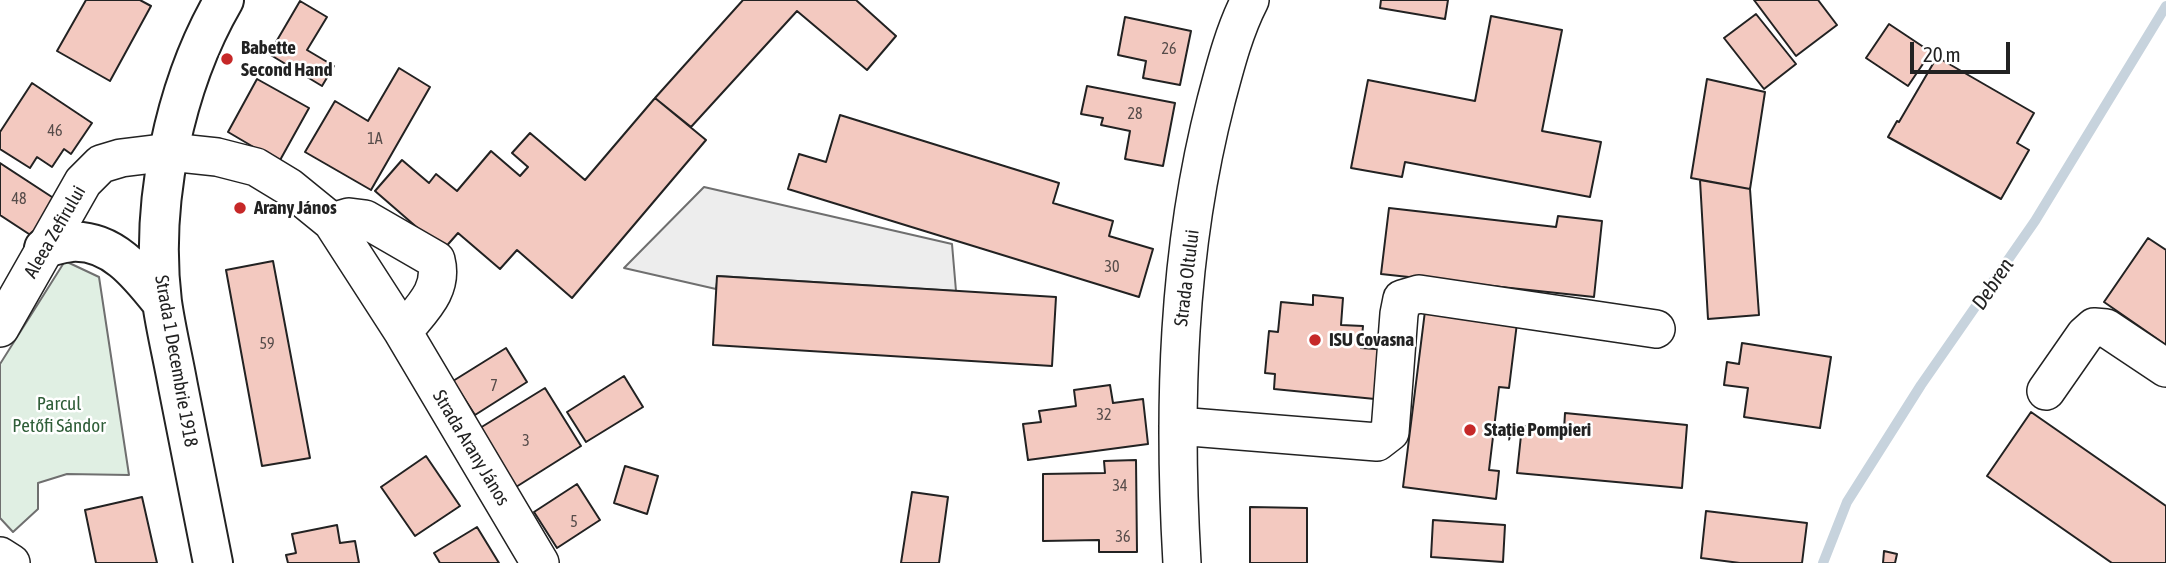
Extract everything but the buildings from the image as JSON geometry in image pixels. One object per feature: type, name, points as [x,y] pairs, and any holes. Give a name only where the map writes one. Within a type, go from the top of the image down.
[{"type":"main road","name":"Strada 1 Decembrie 1918","points":[[213,563],[162,303],[159,250],[161,201],[180,106],[195,61],[223,0]]},
{"type":"main road","points":[[44,248],[72,242],[91,244],[114,253],[136,269],[162,303]]},
{"type":"street","name":"Strada Oltului","points":[[1182,563],[1178,426],[1180,339],[1188,253],[1207,138],[1224,73],[1250,0]]},
{"type":"street","name":"Strada Arany János","points":[[170,152],[217,158],[256,167],[289,187],[331,222],[402,332],[540,563]]},
{"type":"street","name":"Aleea Zefirului","points":[[0,328],[83,182],[101,164],[121,158],[170,152]]},
{"type":"street","points":[[331,222],[349,217],[365,219],[436,260],[440,275],[433,293],[402,332]]},
{"type":"street","points":[[1178,426],[1377,442],[1390,432],[1402,299],[1419,295],[1657,329]]},
{"type":"street","points":[[2046,391],[2085,335],[2094,327],[2106,328],[2166,368]]},
{"type":"street","points":[[0,556],[11,563]]},
{"type":"green space","name":"Parcul Petőfi Sándor","points":[[65,261],[99,277],[129,475],[67,474],[38,483],[38,509],[13,532],[0,518],[0,364]]},
{"type":"shaded area","points":[[704,187],[952,244],[956,291],[718,276],[716,289],[624,268]]},
{"type":"waterway","name":"Debren","points":[[1823,563],[1847,502],[1921,385],[2035,221],[2166,6]]},
{"type":"place","name":"Babette Second Hand","points":[[227,59]]},
{"type":"place","name":"Arany János","points":[[240,208]]},
{"type":"place","name":"ISU Covasna","points":[[1315,340]]},
{"type":"place","name":"Stație Pompieri","points":[[1470,430]]}]
